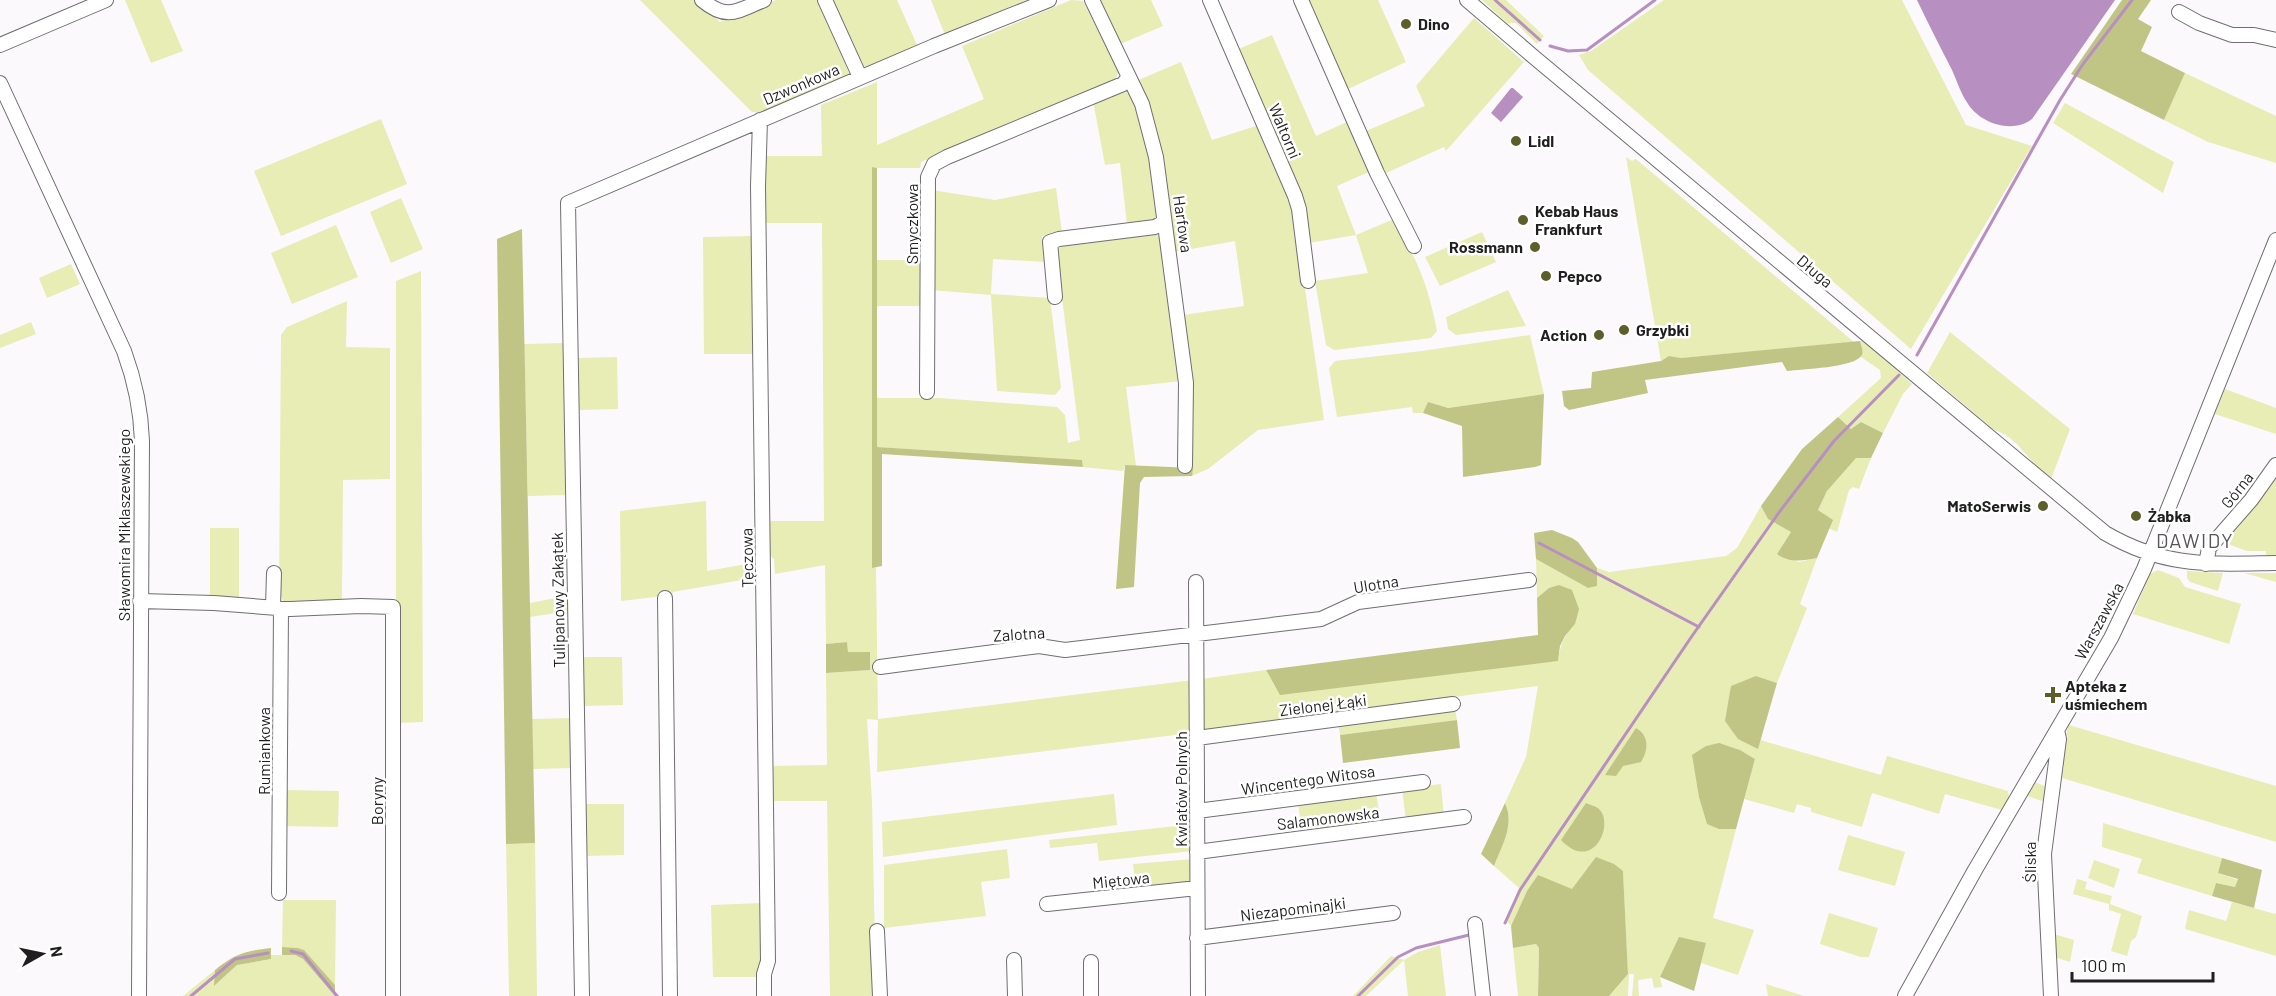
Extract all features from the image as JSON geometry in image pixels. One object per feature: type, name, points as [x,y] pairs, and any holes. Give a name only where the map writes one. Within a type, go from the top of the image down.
[{"type":"street","points":[[0,45],[106,0]]},
{"type":"street","points":[[702,0],[719,12],[729,14],[764,0]]},
{"type":"street","points":[[825,0],[860,77]]},
{"type":"street","name":"Dzwonkowa","points":[[568,202],[860,77],[1049,0]]},
{"type":"street","name":"Harfowa","points":[[1092,0],[1142,104],[1150,131],[1165,213],[1164,222],[1168,236],[1186,383],[1185,466]]},
{"type":"street","name":"Waltorni","points":[[1210,0],[1295,196],[1299,209],[1308,281]]},
{"type":"street","points":[[1301,0],[1377,173],[1414,246]]},
{"type":"street","name":"Długa","points":[[1467,0],[2105,533],[2128,546],[2179,561],[2206,564],[2276,563]]},
{"type":"street","points":[[2179,12],[2199,23],[2232,35],[2254,35],[2276,40]]},
{"type":"street","name":"Smyczkowa","points":[[927,392],[928,177],[931,169],[947,157],[1124,84],[1129,77]]},
{"type":"street","name":"Sławomira Miklaszewskiego","points":[[0,83],[120,341],[134,380],[141,428],[139,996]]},
{"type":"street","name":"Tęczowa","points":[[760,120],[758,186],[768,961],[764,974],[764,996]]},
{"type":"street","name":"Tulipanowy Zakątek","points":[[568,202],[582,996]]},
{"type":"street","points":[[1055,297],[1050,242],[1155,227],[1164,222]]},
{"type":"street","name":"Warszawska","points":[[1905,996],[2111,638],[2150,554],[2276,240]]},
{"type":"street","name":"Górna","points":[[2206,564],[2209,548],[2251,500],[2276,465]]},
{"type":"street","name":"Rumiankowa","points":[[274,573],[277,608],[279,893]]},
{"type":"street","name":"Ulotna","points":[[1196,635],[1321,619],[1358,602],[1529,580]]},
{"type":"street","name":"Kwiatów Polnych","points":[[1196,582],[1198,996]]},
{"type":"street","points":[[665,598],[670,996]]},
{"type":"street","points":[[140,601],[277,608]]},
{"type":"street","name":"Boryny","points":[[277,608],[393,607],[393,996]]},
{"type":"street","name":"Zalotna","points":[[880,667],[1039,646],[1065,650],[1196,635]]},
{"type":"street","name":"Zielonej Łąki","points":[[1197,738],[1453,704]]},
{"type":"street","name":"Śliska","points":[[2051,996],[2044,854],[2060,739],[2056,730]]},
{"type":"street","name":"Wincentego Witosa","points":[[1197,811],[1423,782]]},
{"type":"street","name":"Salamonowska","points":[[1197,852],[1464,818]]},
{"type":"street","name":"Miętowa","points":[[1047,904],[1197,888]]},
{"type":"street","name":"Niezapominajki","points":[[1197,938],[1393,913]]},
{"type":"street","points":[[1475,924],[1483,996]]},
{"type":"street","points":[[878,931],[880,996]]},
{"type":"street","points":[[1014,960],[1015,996]]},
{"type":"street","points":[[1091,962],[1091,996]]},
{"type":"green space","points":[[125,0],[161,0],[183,51],[151,63]]},
{"type":"green space","points":[[640,0],[698,0],[720,22],[776,0],[820,0],[850,76],[762,112],[752,112]]},
{"type":"green space","points":[[833,0],[897,0],[918,47],[868,68],[859,64]]},
{"type":"green space","points":[[931,0],[1026,0],[945,35]]},
{"type":"green space","points":[[1071,0],[1083,1],[1119,72],[1114,81],[921,162],[920,168],[872,168],[872,568],[876,567],[878,719],[1193,680],[1191,733],[877,772],[878,720],[867,719],[872,801],[876,996],[830,996],[827,801],[771,801],[771,766],[827,765],[826,673],[870,670],[869,652],[848,652],[847,642],[826,644],[825,565],[775,574],[774,559],[769,555],[769,521],[824,521],[822,223],[765,223],[764,156],[822,156],[821,105],[877,82],[877,145],[984,99],[962,46]]},
{"type":"green space","points":[[1096,0],[1151,0],[1163,26],[1118,45]]},
{"type":"green space","points":[[1308,0],[1378,0],[1406,62],[1348,89]]},
{"type":"green space","points":[[1482,0],[1506,0],[1544,36],[1537,44],[1516,23],[1507,23]]},
{"type":"green space","points":[[1664,0],[1902,0],[1966,125],[2032,146],[1911,349],[1588,70],[1579,55],[1591,51]]},
{"type":"green space","points":[[2122,0],[2151,0],[2138,19],[2152,27],[2141,51],[2185,73],[2164,120],[2071,74]]},
{"type":"green space","points":[[1474,18],[1524,62],[1446,151],[1444,147],[1384,174],[1366,131],[1425,106],[1416,86]]},
{"type":"green space","points":[[1272,35],[1316,136],[1349,121],[1371,171],[1337,186],[1356,235],[1309,243],[1236,50]]},
{"type":"green space","points":[[1181,62],[1212,140],[1259,125],[1293,206],[1324,420],[1258,430],[1208,469],[1192,476],[1183,315],[1244,306],[1235,241],[1175,252],[1162,156],[1152,116],[1136,81]]},
{"type":"green space","points":[[2185,73],[2276,116],[2276,163],[2208,142],[2164,120]]},
{"type":"green space","points":[[1119,90],[1129,93],[1146,130],[1160,214],[1154,221],[1127,225],[1120,163],[1105,165],[1093,101]]},
{"type":"green space","points":[[2065,103],[2174,162],[2163,193],[2053,123]]},
{"type":"green space","points":[[381,119],[407,184],[281,236],[254,171]]},
{"type":"green space","points":[[1626,157],[1632,161],[1636,159],[1854,342],[1681,358],[1669,356],[1661,361]]},
{"type":"green space","points":[[872,167],[877,168],[877,447],[1082,460],[1083,467],[882,454],[882,566],[872,568]]},
{"type":"green space","points":[[1056,188],[1062,233],[1042,236],[1046,262],[993,259],[991,294],[1050,298],[1061,388],[1055,395],[997,391],[991,295],[931,290],[932,190],[995,200]]},
{"type":"green space","points":[[401,198],[423,249],[391,263],[370,212]]},
{"type":"green space","points":[[1394,219],[1426,286],[1437,331],[1431,338],[1334,350],[1326,345],[1315,281],[1368,273],[1356,235]]},
{"type":"green space","points":[[336,225],[358,277],[292,304],[271,253]]},
{"type":"green space","points":[[522,229],[535,843],[506,844],[497,239]]},
{"type":"green space","points":[[1482,232],[1496,262],[1440,286],[1425,257]]},
{"type":"green space","points":[[1155,233],[1162,240],[1182,381],[1126,387],[1136,466],[1125,465],[1123,471],[1083,467],[1082,461],[877,447],[877,398],[939,398],[1057,407],[1065,415],[1068,443],[1080,440],[1056,250],[1060,244]]},
{"type":"green space","points":[[754,236],[756,354],[704,354],[703,237]]},
{"type":"green space","points":[[877,260],[921,260],[920,306],[877,306]]},
{"type":"green space","points":[[71,264],[80,284],[47,298],[39,278]]},
{"type":"green space","points":[[421,271],[423,722],[398,723],[396,281]]},
{"type":"green space","points":[[1508,290],[1526,326],[1456,335],[1448,329],[1446,317]]},
{"type":"green space","points":[[347,301],[346,347],[390,348],[390,479],[343,480],[342,601],[285,605],[279,591],[281,335],[287,327]]},
{"type":"green space","points":[[31,322],[36,334],[0,348],[0,335]]},
{"type":"green space","points":[[1950,332],[2070,429],[2051,479],[2017,444],[2006,435],[1993,429],[1927,373]]},
{"type":"green space","points":[[1530,335],[1544,394],[1448,408],[1428,403],[1423,413],[1413,413],[1412,407],[1337,417],[1329,368],[1335,361]]},
{"type":"green space","points":[[1860,341],[1865,341],[1912,384],[1903,394],[1883,433],[1861,422],[1851,429],[1838,417],[1881,378],[1880,370],[1861,357],[1863,352]]},
{"type":"green space","points":[[1860,341],[1862,355],[1849,363],[1787,371],[1782,362],[1645,380],[1648,393],[1569,410],[1564,406],[1562,391],[1591,388],[1592,372],[1661,361],[1669,356],[1681,358]]},
{"type":"green space","points":[[564,343],[567,495],[528,496],[524,344]]},
{"type":"green space","points":[[617,357],[618,409],[579,410],[579,358]]},
{"type":"green space","points":[[2225,389],[2276,408],[2276,434],[2215,414]]},
{"type":"green space","points":[[1544,394],[1541,465],[1535,467],[1463,477],[1462,426],[1423,413],[1428,402],[1448,408]]},
{"type":"green space","points":[[1838,417],[1851,429],[1861,422],[1883,433],[1871,458],[1856,458],[1827,491],[1818,510],[1833,520],[1817,558],[1787,559],[1777,554],[1791,532],[1768,519],[1761,506],[1802,449]]},
{"type":"green space","points":[[1856,457],[1871,458],[1859,489],[1853,487],[1849,490],[1837,532],[1828,528],[1832,520],[1818,510],[1827,491]]},
{"type":"green space","points":[[1125,465],[1193,468],[1192,476],[1144,477],[1140,483],[1134,587],[1116,589]]},
{"type":"green space","points":[[2276,476],[2276,555],[2266,555],[2266,551],[2247,551],[2222,542]]},
{"type":"green space","points":[[706,501],[707,571],[758,562],[759,577],[673,592],[672,595],[621,601],[620,511]]},
{"type":"green space","points":[[1761,506],[1768,519],[1791,532],[1777,554],[1799,562],[1817,558],[1800,604],[1807,608],[1777,683],[1756,676],[1758,748],[1760,740],[1881,775],[1887,756],[2008,791],[2009,797],[2002,810],[1945,794],[1939,814],[1872,793],[1862,827],[1811,812],[1811,808],[1797,804],[1794,813],[1744,799],[1755,759],[1732,747],[1706,746],[1719,829],[1736,829],[1713,918],[1754,930],[1738,975],[1701,963],[1706,943],[1660,977],[1662,987],[1654,988],[1652,978],[1638,980],[1639,996],[1632,996],[1634,974],[1629,974],[1628,996],[1609,996],[1628,974],[1623,871],[1572,889],[1527,891],[1511,926],[1506,920],[1519,888],[1494,866],[1508,827],[1508,811],[1505,803],[1526,757],[1538,686],[1202,730],[1201,679],[1266,670],[1275,687],[1558,661],[1563,641],[1575,624],[1549,588],[1537,598],[1536,559],[1588,588],[1597,586],[1597,568],[1609,572],[1726,556],[1737,548]]},
{"type":"green space","points":[[210,528],[239,528],[239,597],[210,596]]},
{"type":"green space","points":[[1552,530],[1578,542],[1597,568],[1597,586],[1588,588],[1536,559],[1534,533]]},
{"type":"green space","points":[[2158,570],[2179,578],[2185,587],[2241,604],[2229,644],[2133,614],[2150,574]]},
{"type":"green space","points":[[2187,571],[2223,573],[2218,591],[2190,582],[2187,578]]},
{"type":"green space","points":[[2244,573],[2276,573],[2276,582]]},
{"type":"green space","points":[[1559,585],[1572,590],[1579,609],[1575,624],[1560,646],[1558,661],[1280,695],[1266,670],[1538,635],[1537,598],[1549,588]]},
{"type":"green space","points":[[570,596],[570,617],[563,612],[530,617],[530,603],[561,597],[565,601]]},
{"type":"green space","points":[[847,642],[848,652],[870,652],[870,670],[826,673],[826,644]]},
{"type":"green space","points":[[582,657],[622,657],[623,705],[583,706]]},
{"type":"green space","points":[[1756,676],[1777,683],[1758,749],[1738,739],[1725,721],[1731,686]]},
{"type":"green space","points":[[1455,709],[1457,720],[1340,735],[1338,724]]},
{"type":"green space","points":[[572,718],[573,768],[533,769],[532,719]]},
{"type":"green space","points":[[1457,720],[1460,748],[1343,763],[1340,735]]},
{"type":"green space","points":[[2069,725],[2276,786],[2276,842],[2062,778],[2064,766],[2059,764],[2063,741],[2066,741],[2068,736],[2066,735]]},
{"type":"green space","points":[[1636,728],[1646,739],[1645,753],[1641,762],[1623,766],[1616,776],[1605,775]]},
{"type":"green space","points":[[1719,743],[1740,750],[1755,759],[1736,829],[1719,829],[1707,824],[1699,797],[1692,755],[1706,746]]},
{"type":"green space","points":[[2035,782],[2049,788],[2048,803],[2027,796]]},
{"type":"green space","points":[[1441,784],[1444,817],[1406,821],[1402,789]]},
{"type":"green space","points":[[283,790],[339,791],[338,827],[283,826]]},
{"type":"green space","points":[[1376,792],[1381,824],[1302,834],[1298,802]]},
{"type":"green space","points":[[1114,794],[1117,825],[883,857],[882,822]]},
{"type":"green space","points":[[1505,803],[1509,819],[1508,827],[1494,866],[1481,854]]},
{"type":"green space","points":[[1586,803],[1599,809],[1604,825],[1598,843],[1583,852],[1572,849],[1561,840]]},
{"type":"green space","points":[[585,804],[624,804],[624,855],[586,856]]},
{"type":"green space","points":[[2103,823],[2222,858],[2218,873],[2238,880],[2235,887],[2216,883],[2212,896],[2137,873],[2142,859],[2102,847]]},
{"type":"green space","points":[[1185,825],[1193,829],[1192,851],[1099,861],[1097,843],[1050,848],[1049,840]]},
{"type":"green space","points":[[1848,835],[1905,852],[1895,886],[1838,870]]},
{"type":"green space","points":[[535,843],[537,996],[509,996],[506,844]]},
{"type":"green space","points":[[1007,849],[1010,878],[981,882],[986,916],[884,928],[884,865]]},
{"type":"green space","points":[[1596,857],[1614,864],[1623,871],[1628,974],[1609,996],[1538,996],[1539,948],[1536,944],[1513,948],[1511,926],[1527,891],[1538,875],[1572,889]]},
{"type":"green space","points":[[2222,858],[2262,870],[2254,908],[2212,896],[2216,883],[2235,887],[2238,879],[2218,873]]},
{"type":"green space","points":[[1194,859],[1194,886],[1136,890],[1133,864]]},
{"type":"green space","points":[[2094,860],[2120,869],[2114,888],[2088,878]]},
{"type":"green space","points":[[2077,879],[2087,882],[2085,889],[2112,896],[2110,904],[2142,916],[2127,956],[2111,951],[2121,914],[2109,910],[2109,904],[2073,894]]},
{"type":"green space","points":[[283,900],[336,900],[335,985],[304,950],[282,947]]},
{"type":"green space","points":[[2232,902],[2275,914],[2276,912],[2276,956],[2185,929],[2189,910],[2226,921]]},
{"type":"green space","points":[[762,903],[760,977],[713,977],[711,905]]},
{"type":"green space","points":[[1829,913],[1878,928],[1869,957],[1861,957],[1820,944]]},
{"type":"green space","points":[[2054,934],[2074,940],[2070,962],[2054,957]]},
{"type":"green space","points":[[1679,937],[1706,943],[1694,991],[1660,977]]},
{"type":"green space","points":[[1536,944],[1539,948],[1538,996],[1518,996],[1513,948]]},
{"type":"green space","points":[[1440,945],[1446,996],[1408,996],[1404,960],[1418,952]]},
{"type":"green space","points":[[282,947],[304,950],[335,985],[335,992],[339,996],[335,996],[303,959],[295,955],[282,955]]},
{"type":"green space","points":[[271,948],[271,959],[237,965],[214,986],[215,970],[229,960],[247,952]]},
{"type":"green space","points":[[271,955],[295,955],[303,959],[335,996],[183,996],[215,970],[215,985],[237,965],[271,959]]},
{"type":"green space","points":[[1391,956],[1404,960],[1366,996],[1353,996]]},
{"type":"green space","points":[[1766,984],[1804,996],[1768,996]]},
{"type":"shaded area","points":[[1917,0],[2115,0],[2032,119],[2016,126],[2007,126],[1998,125],[1981,117],[1968,104]]},
{"type":"shaded area","points":[[1511,88],[1523,97],[1501,122],[1491,113]]},
{"type":"waterway","points":[[1495,0],[1540,40]]},
{"type":"waterway","points":[[1550,46],[1568,51],[1587,50],[1655,0]]},
{"type":"waterway","points":[[1917,355],[2060,100],[2083,64],[2132,0]]},
{"type":"waterway","points":[[1505,923],[1520,890],[1692,636],[1780,511],[1834,441],[1899,375]]},
{"type":"waterway","points":[[1539,543],[1699,627]]},
{"type":"waterway","points":[[1358,996],[1398,957],[1416,948],[1469,935]]},
{"type":"waterway","points":[[291,951],[303,954],[337,996]]},
{"type":"waterway","points":[[191,996],[235,959],[268,953]]},
{"type":"place","name":"Dino","points":[[1406,24]]},
{"type":"place","name":"Lidl","points":[[1516,141]]},
{"type":"place","name":"Kebab Haus Frankfurt","points":[[1523,220]]},
{"type":"place","name":"Rossmann","points":[[1535,247]]},
{"type":"place","name":"Pepco","points":[[1546,276]]},
{"type":"place","name":"Grzybki","points":[[1624,330]]},
{"type":"place","name":"Action","points":[[1599,335]]},
{"type":"place","name":"MatoSerwis","points":[[2043,506]]},
{"type":"place","name":"Żabka","points":[[2136,516]]},
{"type":"place","name":"Apteka z uśmiechem","points":[[2053,695]]},
{"type":"district","name":"DAWIDY","points":[[2195,541]]}]
